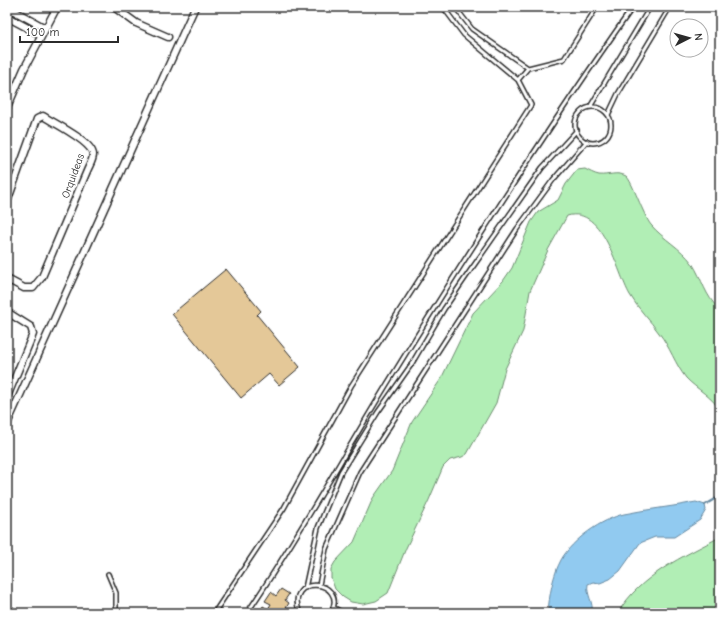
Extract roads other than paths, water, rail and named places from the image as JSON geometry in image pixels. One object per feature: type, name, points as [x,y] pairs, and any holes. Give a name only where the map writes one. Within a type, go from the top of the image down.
[{"type":"street","points":[[7,7],[45,28]]},
{"type":"street","points":[[7,108],[41,35],[57,7]]},
{"type":"street","points":[[114,7],[136,23],[168,37]]},
{"type":"street","points":[[7,424],[195,7]]},
{"type":"street","points":[[13,11],[8,17],[41,35]]},
{"type":"street","name":"Orquideas","points":[[7,202],[9,189],[37,119],[43,116],[82,139],[91,148],[93,155],[88,170],[42,277],[33,288],[24,288],[7,279]]},
{"type":"street","points":[[7,312],[31,327],[33,334],[7,397]]},
{"type":"lane","points":[[214,613],[284,508],[351,386],[531,105],[518,80],[464,35],[442,7]]},
{"type":"lane","points":[[455,7],[472,29],[528,68]]},
{"type":"lane","points":[[518,80],[528,68],[564,59],[597,7]]},
{"type":"lane","points":[[247,613],[277,568],[392,376],[485,228],[577,87],[633,7]]},
{"type":"lane","points":[[590,107],[601,108],[608,115],[611,126],[607,136],[598,142],[587,141],[582,138],[577,130],[577,118],[580,113],[590,107],[650,7]]},
{"type":"lane","points":[[608,115],[618,94],[670,7]]},
{"type":"lane","points":[[300,613],[297,601],[299,595],[305,588],[318,528],[341,472],[444,309],[466,277],[542,168],[577,130]]},
{"type":"lane","points":[[319,585],[326,549],[360,472],[517,229],[553,180],[587,141]]},
{"type":"lane","points":[[108,574],[116,593],[116,613]]},
{"type":"lane","points":[[305,588],[313,585],[319,585],[329,590],[332,595],[334,606],[331,613]]},
{"type":"lane","points":[[334,606],[343,613]]},
{"type":"lane","points":[[7,610],[11,609],[19,613]]},
{"type":"water","points":[[696,502],[705,505],[706,510],[700,520],[674,537],[655,537],[640,543],[620,571],[610,579],[600,583],[593,582],[588,584],[592,613],[548,613],[552,586],[561,560],[572,545],[588,531],[606,520],[624,514]]},
{"type":"waterway","points":[[705,505],[720,496]]}]
